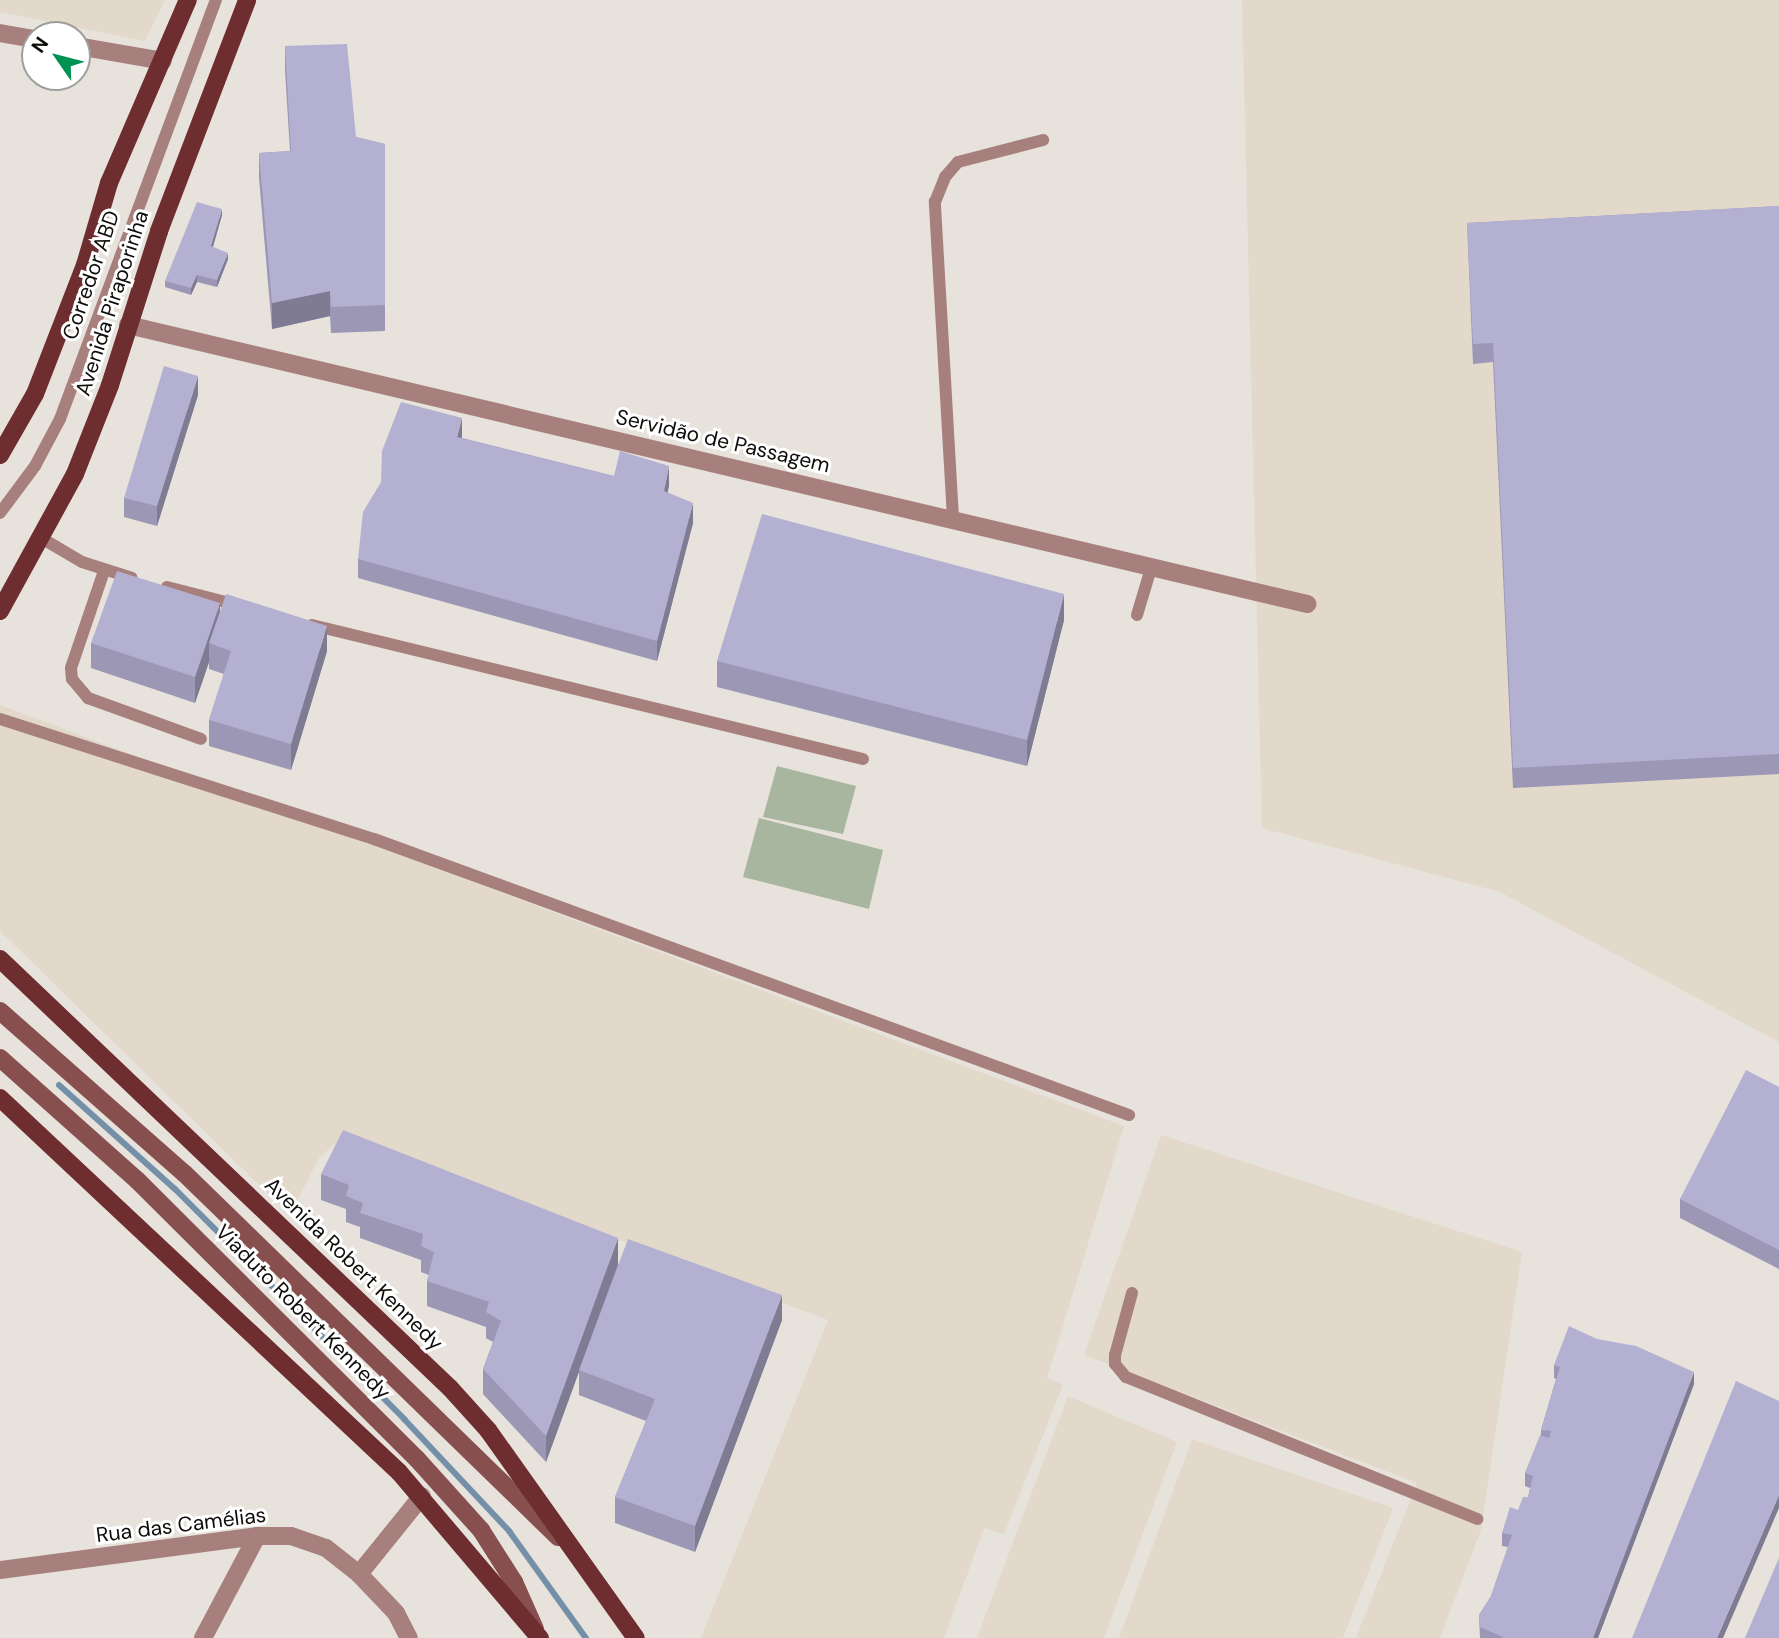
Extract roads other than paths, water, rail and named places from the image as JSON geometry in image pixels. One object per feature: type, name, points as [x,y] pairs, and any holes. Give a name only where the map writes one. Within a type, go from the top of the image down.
[{"type":"main road","name":"Avenida Piraporinha","points":[[0,455],[35,394],[85,265],[109,183],[188,0]]},
{"type":"main road","name":"Avenida Piraporinha","points":[[0,611],[43,539],[75,474],[159,231],[247,0]]},
{"type":"main road","name":"Avenida Robert Kennedy","points":[[0,959],[450,1388],[488,1430],[636,1638]]},
{"type":"main road","name":"Viaduto Robert Kennedy","points":[[0,1011],[184,1173],[395,1375],[573,1552]]},
{"type":"main road","name":"Viaduto Robert Kennedy","points":[[0,1058],[137,1180],[366,1407],[481,1530],[514,1582],[538,1635]]},
{"type":"main road","points":[[0,1098],[307,1382],[422,1496],[538,1635]]},
{"type":"street","points":[[0,33],[21,37]]},
{"type":"street","points":[[91,48],[163,61]]},
{"type":"street","name":"Servidão de Passagem","points":[[128,325],[1152,565],[1307,604]]},
{"type":"street","points":[[359,1574],[422,1496]]},
{"type":"street","points":[[203,1638],[257,1536]]},
{"type":"street","name":"Rua das Camélias","points":[[0,1570],[257,1536],[308,1540],[359,1574],[396,1613],[409,1638]]},
{"type":"lane","name":"Corredor ABD","points":[[0,513],[35,466],[60,419],[216,0]]},
{"type":"lane","points":[[953,518],[935,202],[945,177],[958,162],[1043,140]]},
{"type":"lane","points":[[43,539],[104,571],[249,608]]},
{"type":"lane","points":[[1137,615],[1152,565]]},
{"type":"lane","points":[[104,571],[71,668],[72,679],[88,698],[201,739]]},
{"type":"lane","points":[[301,622],[863,759]]},
{"type":"lane","points":[[0,719],[374,839],[1129,1115]]},
{"type":"lane","points":[[1132,1293],[1115,1355],[1115,1364],[1126,1377],[1477,1519]]},
{"type":"waterway","points":[[59,1085],[175,1189],[404,1419],[509,1531],[586,1638]]}]
